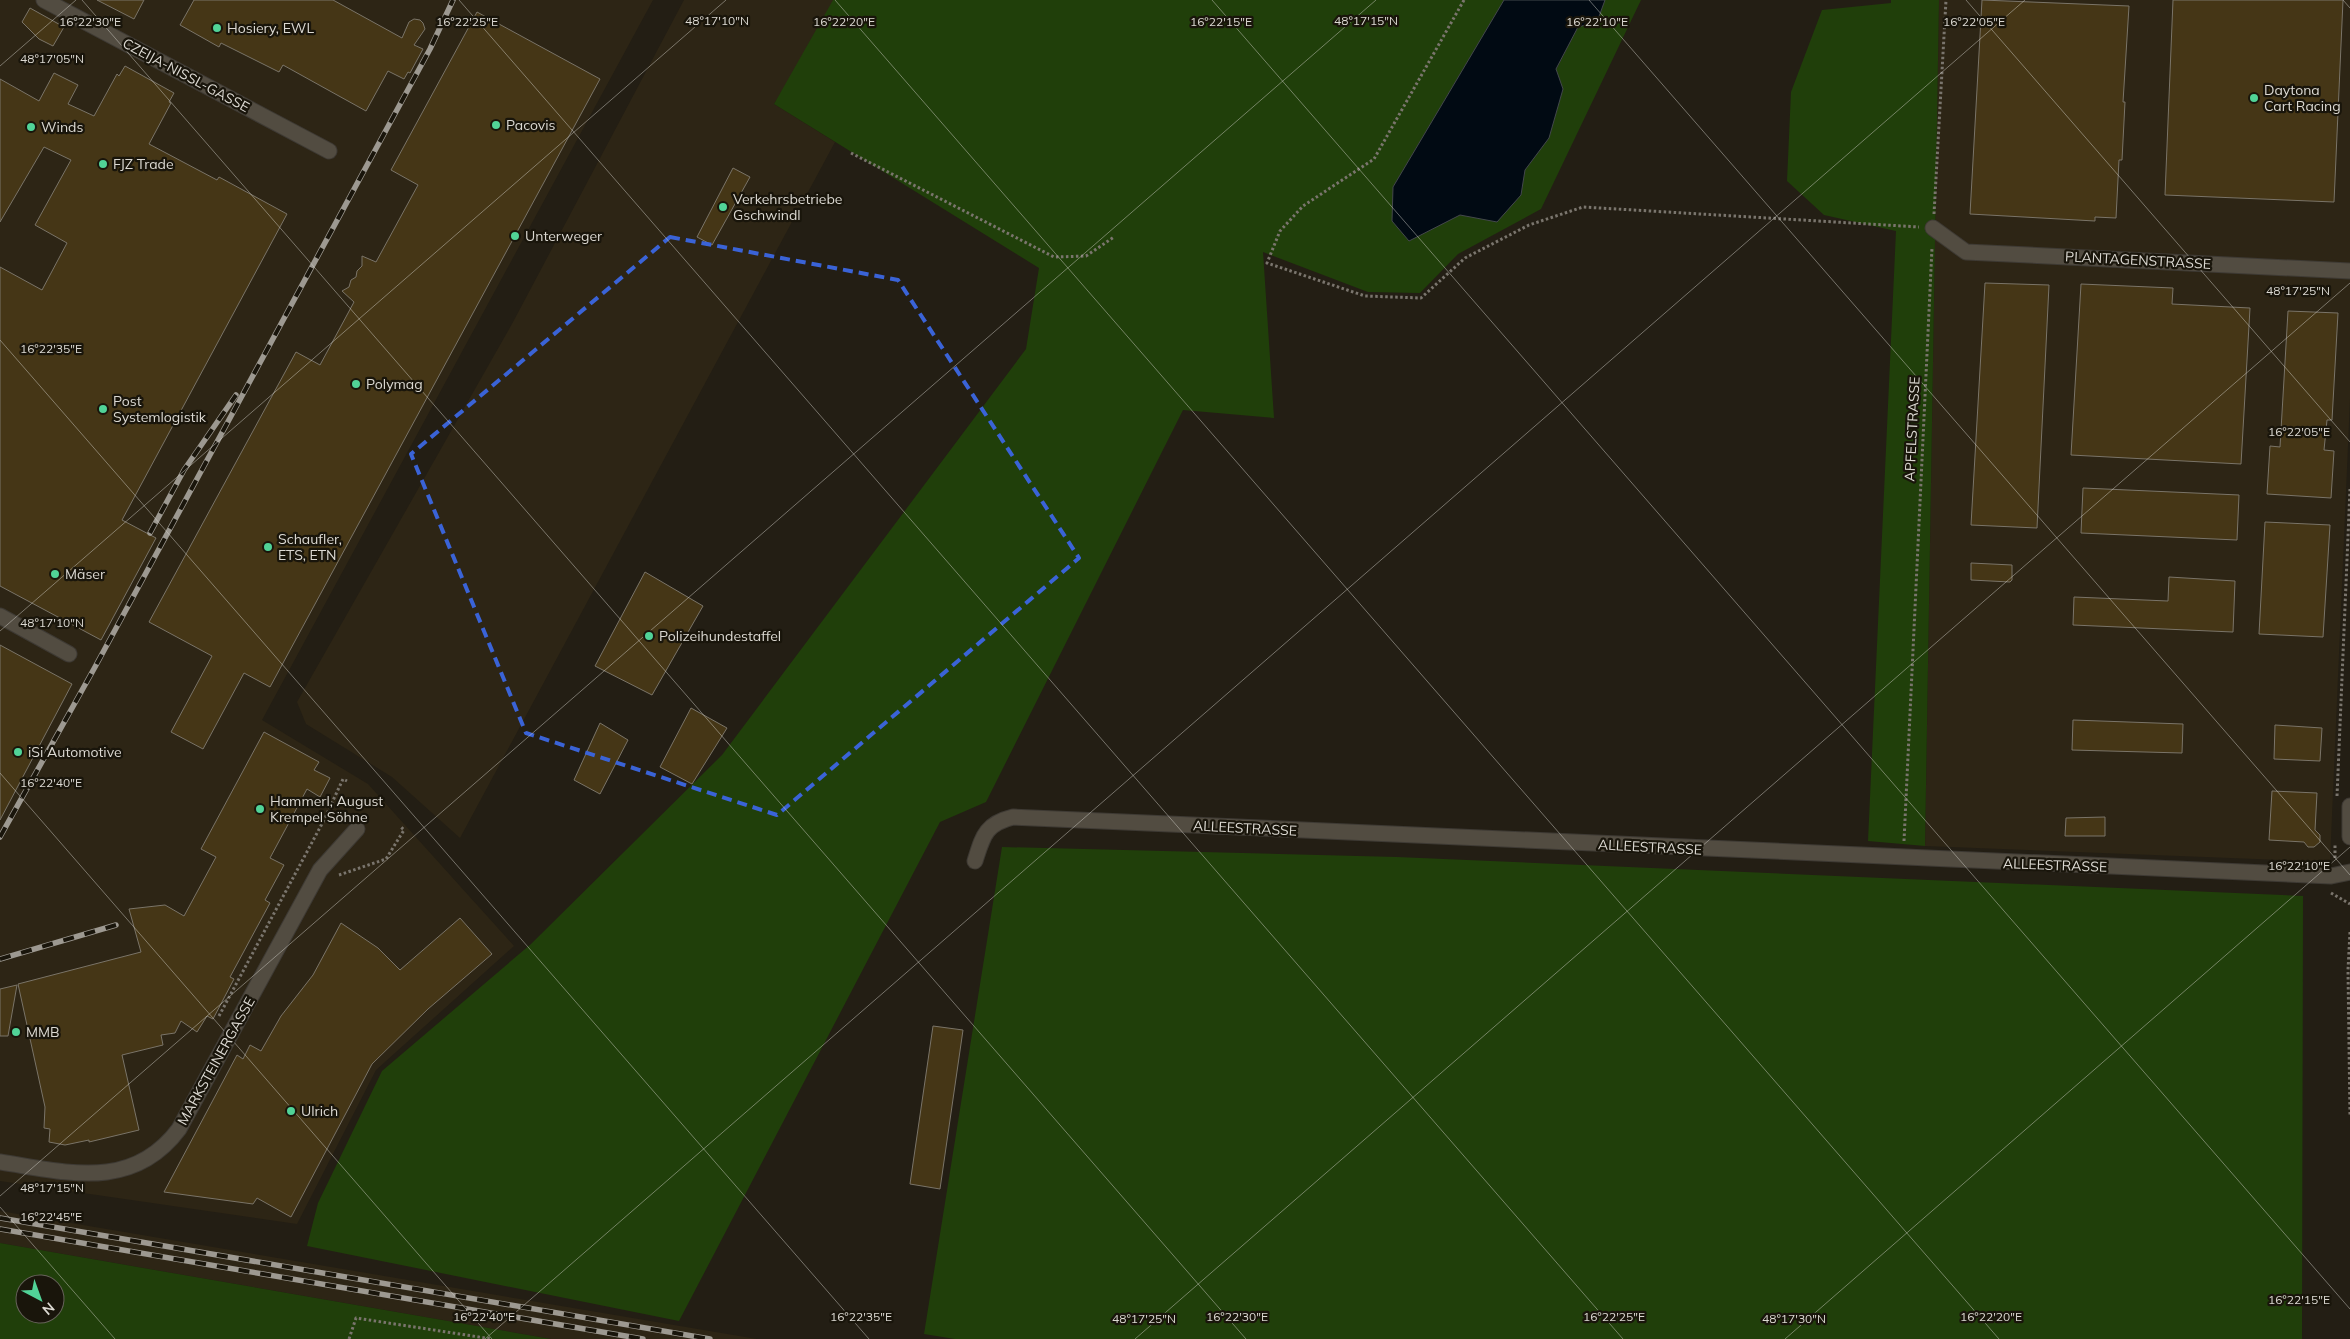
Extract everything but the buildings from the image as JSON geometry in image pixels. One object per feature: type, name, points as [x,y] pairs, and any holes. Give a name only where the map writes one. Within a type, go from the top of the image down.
[{"type":"street","name":"CZEIJA-NISSL-GASSE","points":[[44,0],[329,151]]},
{"type":"street","name":"PLANTAGENSTRASSE","points":[[1933,228],[1966,252],[2350,271]]},
{"type":"street","points":[[0,616],[69,654]]},
{"type":"street","points":[[2343,804],[2343,839]]},
{"type":"street","name":"ALLEESTRASSE","points":[[975,861],[984,832],[1001,820],[1013,817],[2331,876],[2350,872]]},
{"type":"street","name":"MARKSTEINERGASSE","points":[[0,1162],[79,1175],[96,1174],[139,1164],[164,1146],[179,1129],[320,870],[357,829]]},
{"type":"path","points":[[1464,0],[1374,159],[1303,206],[1280,231],[1266,263],[1365,296],[1421,298],[1465,258],[1529,225],[1584,207],[1933,228]]},
{"type":"path","name":"APFELSTRASSE","points":[[1904,858],[1933,228],[1946,0]]},
{"type":"path","points":[[851,153],[1054,257],[1086,256],[1114,237]]},
{"type":"path","points":[[2343,804],[2350,489]]},
{"type":"path","points":[[217,1020],[324,820],[343,779],[347,781]]},
{"type":"path","points":[[2343,839],[2328,890],[2350,904]]},
{"type":"path","points":[[2350,932],[2348,970],[2350,1116]]},
{"type":"path","points":[[349,1339],[356,1318],[492,1339]]},
{"type":"highlighted area","points":[[670,237],[898,280],[1079,558],[777,815],[526,733],[411,454]]},
{"type":"shaded area","points":[[0,0],[653,0],[262,720],[368,784],[514,946],[376,1070],[297,1224],[0,1181]]},
{"type":"shaded area","points":[[684,0],[839,0],[774,104],[835,142],[460,838],[392,777],[306,724],[297,702],[512,324]]},
{"type":"shaded area","points":[[1504,0],[1605,0],[1597,22],[1578,27],[1556,69],[1563,89],[1549,138],[1525,170],[1521,195],[1497,222],[1460,215],[1409,241],[1392,221],[1393,187]]},
{"type":"shaded area","points":[[1939,0],[2350,0],[2350,399],[2330,862],[1925,846]]},
{"type":"shaded area","points":[[0,1211],[757,1339],[551,1339],[0,1243]]},
{"type":"green space","points":[[833,0],[1504,0],[1393,187],[1409,241],[1460,215],[1497,221],[1521,195],[1525,170],[1549,138],[1563,89],[1556,70],[1578,27],[1597,22],[1605,0],[1641,0],[1541,209],[1458,254],[1420,293],[1368,292],[1263,252],[1274,418],[1183,410],[986,802],[940,822],[679,1321],[307,1246],[318,1203],[382,1071],[531,944],[722,755],[1026,349],[1039,268],[774,104]]},
{"type":"green space","points":[[1891,0],[1939,0],[1925,846],[1868,841],[1896,231],[1824,215],[1787,181],[1791,92],[1822,10],[1891,3]]},
{"type":"green space","points":[[1002,847],[1397,857],[2303,896],[2302,1339],[955,1339],[924,1334]]},
{"type":"green space","points":[[0,1243],[551,1339],[0,1339]]},
{"type":"railway","points":[[0,837],[95,667],[430,49],[453,0]]},
{"type":"railway","points":[[150,533],[184,470],[236,395]]},
{"type":"railway","points":[[0,959],[116,925]]},
{"type":"railway","points":[[0,1218],[710,1339]]},
{"type":"railway","points":[[0,1229],[643,1339]]},
{"type":"place","name":"Hosiery, EWL","points":[[217,28]]},
{"type":"place","name":"Daytona Cart Racing","points":[[2254,98]]},
{"type":"place","name":"Pacovis","points":[[496,125]]},
{"type":"place","name":"Winds","points":[[31,127]]},
{"type":"place","name":"FJZ Trade","points":[[103,164]]},
{"type":"place","name":"Verkehrsbetriebe Gschwindl","points":[[723,207]]},
{"type":"place","name":"Unterweger","points":[[515,236]]},
{"type":"place","name":"Polymag","points":[[356,384]]},
{"type":"place","name":"Post Systemlogistik","points":[[103,409]]},
{"type":"place","name":"Schaufler, ETS, ETN","points":[[268,547]]},
{"type":"place","name":"Mäser","points":[[55,574]]},
{"type":"place","name":"Polizeihundestaffel","points":[[649,636]]},
{"type":"place","name":"iSi Automotive","points":[[18,752]]},
{"type":"place","name":"Hammerl, August Krempel Söhne","points":[[260,809]]},
{"type":"place","name":"MMB","points":[[16,1032]]},
{"type":"place","name":"Ulrich","points":[[291,1111]]}]
